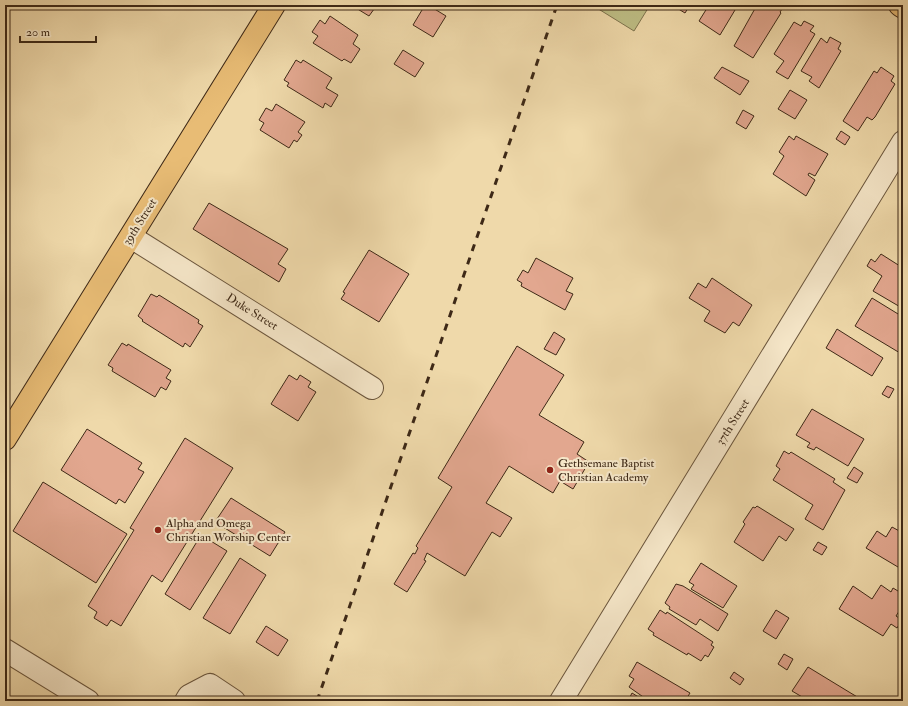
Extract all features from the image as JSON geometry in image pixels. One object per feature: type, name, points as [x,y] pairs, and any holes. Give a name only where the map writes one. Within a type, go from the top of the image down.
[{"type":"main road","name":"39th Street","points":[[5,439],[274,5]]},
{"type":"street","name":"37th Street","points":[[561,701],[903,142]]},
{"type":"street","name":"Duke Street","points":[[131,237],[372,388]]},
{"type":"street","points":[[5,650],[88,701]]},
{"type":"street","points":[[186,701],[189,696],[210,685],[234,701]]},
{"type":"green space","points":[[592,5],[650,5],[634,31]]},
{"type":"building","points":[[351,5],[377,5],[369,16]]},
{"type":"building","points":[[425,5],[428,5],[446,16],[433,37],[413,25]]},
{"type":"building","points":[[672,5],[690,5],[685,13]]},
{"type":"building","points":[[709,5],[738,5],[720,35],[699,21]]},
{"type":"building","points":[[757,5],[784,6],[753,58],[734,46]]},
{"type":"building","points":[[330,16],[358,35],[353,44],[360,49],[351,63],[344,59],[342,61],[313,43],[318,36],[312,32],[320,20],[325,24]]},
{"type":"building","points":[[804,21],[814,26],[810,31],[815,34],[788,79],[776,72],[784,61],[774,54],[794,22],[801,26]]},
{"type":"building","points":[[830,37],[841,43],[838,49],[841,51],[819,88],[809,81],[812,77],[801,71],[821,38],[827,43]]},
{"type":"building","points":[[403,50],[424,63],[415,77],[394,64]]},
{"type":"building","points":[[296,60],[301,63],[303,60],[332,78],[326,88],[338,95],[331,107],[325,103],[323,108],[287,86],[289,83],[284,80]]},
{"type":"building","points":[[722,67],[749,81],[740,95],[714,78]]},
{"type":"building","points":[[881,67],[894,76],[891,81],[895,84],[875,117],[872,120],[867,117],[858,131],[843,121],[874,71],[877,73]]},
{"type":"building","points":[[790,90],[807,100],[795,119],[778,109]]},
{"type":"building","points":[[276,104],[305,122],[298,132],[302,135],[297,142],[294,140],[289,148],[260,130],[264,123],[259,120],[266,108],[272,111]]},
{"type":"building","points":[[743,110],[754,116],[746,129],[736,123]]},
{"type":"building","points":[[841,131],[850,137],[845,145],[836,139]]},
{"type":"building","points":[[789,136],[794,140],[796,136],[828,154],[815,176],[809,173],[808,175],[815,180],[806,196],[773,174],[784,156],[779,152]]},
{"type":"building","points":[[209,203],[288,249],[278,264],[286,269],[279,282],[193,229]]},
{"type":"building","points":[[369,250],[409,274],[379,322],[341,299],[345,293],[343,292]]},
{"type":"building","points":[[881,254],[903,268],[902,308],[873,291],[882,276],[867,266],[871,259],[875,262]]},
{"type":"building","points":[[536,258],[573,278],[566,291],[573,294],[565,310],[521,286],[522,283],[517,280],[523,270],[528,273]]},
{"type":"building","points":[[712,278],[752,305],[739,326],[733,322],[725,333],[704,321],[710,311],[689,298],[698,283],[706,288]]},
{"type":"building","points":[[151,294],[157,297],[159,295],[199,320],[198,323],[203,326],[190,347],[185,343],[183,347],[142,321],[143,320],[138,316]]},
{"type":"building","points":[[872,298],[903,317],[903,349],[900,353],[855,326]]},
{"type":"building","points":[[837,329],[883,358],[872,376],[826,348]]},
{"type":"building","points":[[554,332],[565,339],[556,355],[544,349]]},
{"type":"building","points":[[122,343],[127,346],[128,344],[171,370],[166,378],[171,381],[166,390],[161,387],[155,397],[112,371],[113,368],[108,365]]},
{"type":"building","name":"Gethsemane Baptist Christian Academy","points":[[517,346],[564,375],[539,415],[584,442],[577,454],[589,462],[573,489],[560,481],[553,493],[509,466],[486,503],[512,518],[500,537],[492,532],[465,576],[427,553],[424,560],[426,561],[407,592],[394,584],[413,553],[415,554],[418,548],[416,546],[452,487],[438,478]]},
{"type":"building","points":[[289,375],[297,380],[300,375],[311,382],[308,387],[316,392],[298,421],[271,404]]},
{"type":"building","points":[[887,386],[894,389],[889,398],[882,394]]},
{"type":"building","points":[[812,409],[864,439],[848,466],[816,447],[814,450],[807,447],[810,443],[796,435]]},
{"type":"building","points":[[87,429],[142,463],[138,469],[144,472],[125,503],[119,499],[116,504],[61,470]]},
{"type":"building","points":[[185,438],[233,468],[162,582],[152,575],[121,626],[111,620],[107,626],[94,618],[97,612],[88,606],[134,530],[130,528]]},
{"type":"building","points":[[784,451],[789,454],[791,452],[835,479],[833,482],[845,490],[823,530],[805,519],[813,505],[773,480],[780,469],[776,466]]},
{"type":"building","points":[[854,467],[863,473],[857,483],[847,478]]},
{"type":"building","points":[[43,482],[127,534],[96,583],[13,531]]},
{"type":"building","points":[[231,498],[285,532],[270,556],[215,522]]},
{"type":"building","points":[[757,506],[794,529],[786,541],[779,536],[763,561],[734,542],[745,524],[743,522],[753,507],[755,508]]},
{"type":"building","points":[[892,527],[903,533],[903,570],[866,548],[877,531],[886,537]]},
{"type":"building","points":[[201,535],[227,551],[190,610],[165,594]]},
{"type":"building","points":[[818,542],[827,547],[822,555],[813,550]]},
{"type":"building","points":[[240,558],[266,575],[230,634],[203,618]]},
{"type":"building","points":[[701,563],[737,586],[723,608],[691,589],[694,585],[689,582]]},
{"type":"building","points":[[676,584],[683,586],[728,614],[718,631],[700,619],[696,625],[669,609],[670,607],[665,603]]},
{"type":"building","points":[[881,585],[891,592],[893,588],[903,594],[903,605],[896,616],[902,620],[897,628],[891,624],[883,636],[839,609],[853,586],[872,599]]},
{"type":"building","points":[[660,610],[666,614],[667,612],[713,642],[711,645],[714,647],[708,657],[705,655],[701,661],[688,653],[687,655],[653,635],[654,633],[648,629]]},
{"type":"building","points":[[776,610],[789,618],[776,639],[763,631]]},
{"type":"building","points":[[266,626],[288,640],[278,656],[256,642]]},
{"type":"building","points":[[784,654],[793,659],[787,670],[778,664]]},
{"type":"building","points":[[637,662],[690,693],[685,701],[649,701],[629,687],[634,679],[629,676]]},
{"type":"building","points":[[808,667],[864,701],[809,701],[792,691]]},
{"type":"building","points":[[734,672],[744,679],[740,685],[730,678]]},
{"type":"building","points":[[632,693],[645,701],[628,701]]},
{"type":"railway","points":[[317,701],[557,5]]},
{"type":"place","name":"Gethsemane Baptist Christian Academy","points":[[550,470]]},
{"type":"place","name":"Alpha and Omega Christian Worship Center","points":[[158,530]]}]
